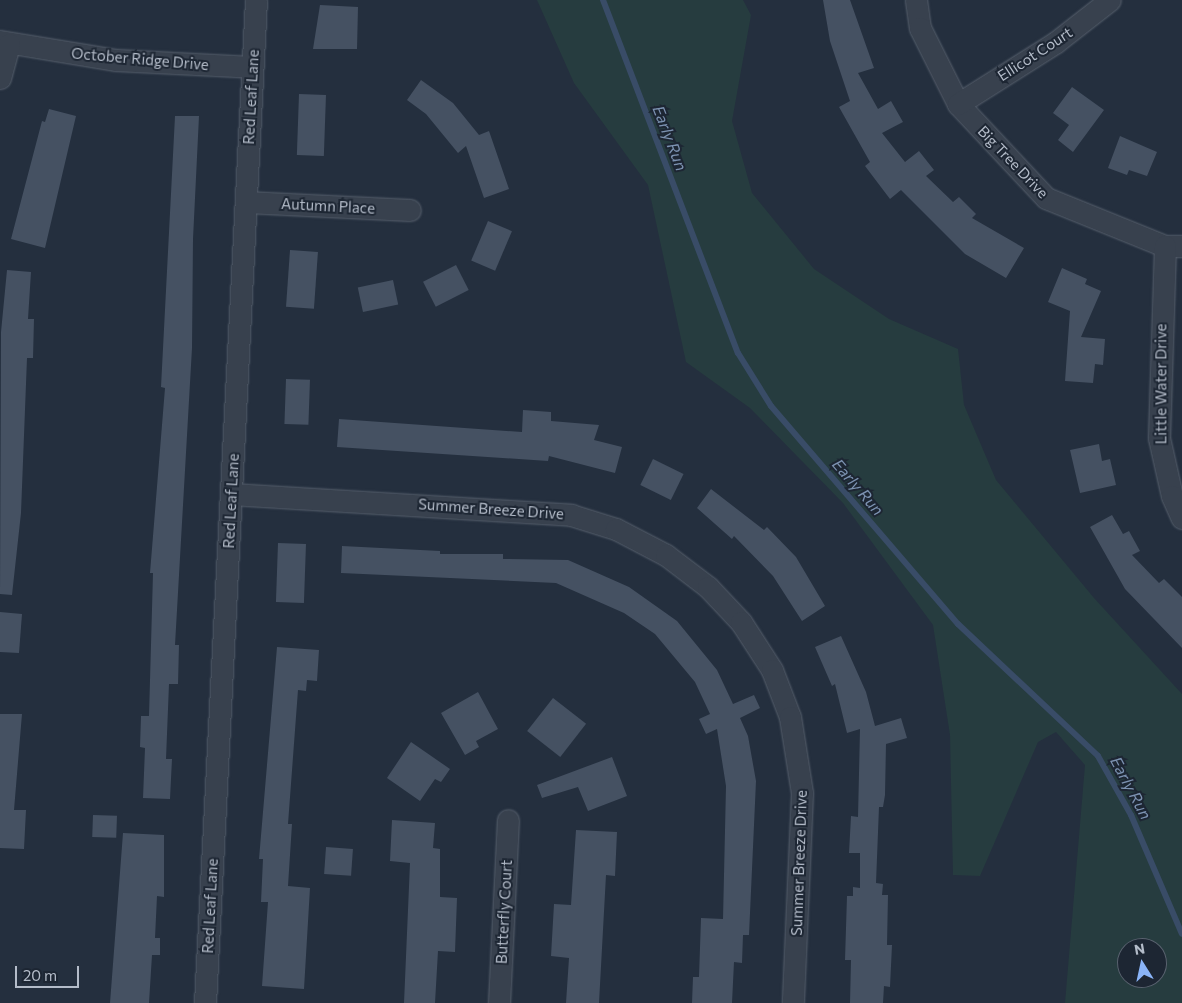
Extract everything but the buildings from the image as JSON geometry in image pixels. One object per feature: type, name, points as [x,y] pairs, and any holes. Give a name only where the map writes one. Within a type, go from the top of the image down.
[{"type":"street","name":"Red Leaf Lane","points":[[205,1003],[256,0]]},
{"type":"street","name":"Big Tree Drive","points":[[916,0],[920,28],[958,104],[1046,198],[1174,246]]},
{"type":"street","name":"Ellicot Court","points":[[958,104],[1056,42],[1110,0]]},
{"type":"street","name":"October Ridge Drive","points":[[4,43],[116,60],[252,66]]},
{"type":"street","points":[[0,78],[4,43]]},
{"type":"street","name":"Autumn Place","points":[[246,202],[410,210]]},
{"type":"street","name":"Little Water Drive","points":[[1174,246],[1159,438],[1172,496],[1182,518]]},
{"type":"street","name":"Summer Breeze Drive","points":[[231,494],[571,515],[616,528],[666,555],[708,587],[741,622],[772,670],[790,717],[802,792],[792,1003]]},
{"type":"street","name":"Butterfly Court","points":[[499,1003],[508,820]]},
{"type":"green space","points":[[537,0],[743,0],[751,15],[732,121],[752,193],[814,269],[889,319],[958,349],[964,405],[996,480],[1094,598],[1182,694],[1182,1003],[1065,1003],[1085,765],[1056,732],[1038,742],[980,876],[953,875],[950,735],[933,625],[843,503],[750,408],[686,362],[648,185],[574,83]]},
{"type":"waterway","name":"Early Run","points":[[603,0],[738,353],[771,406],[958,624],[1098,756],[1131,815],[1182,934]]}]
